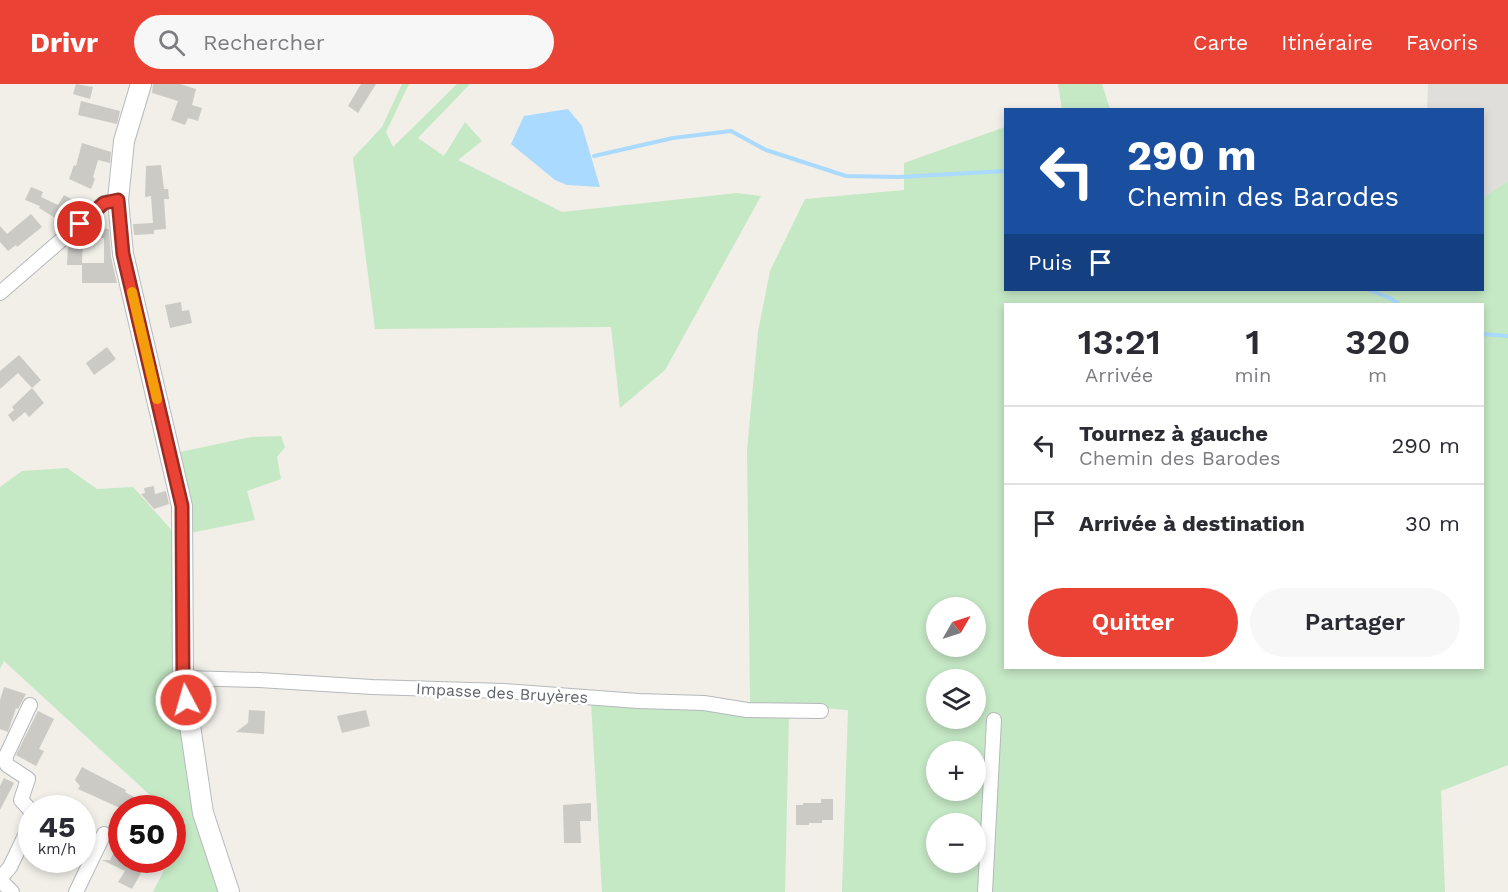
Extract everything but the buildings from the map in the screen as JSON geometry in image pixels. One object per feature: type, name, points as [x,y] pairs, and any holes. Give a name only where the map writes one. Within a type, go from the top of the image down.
[{"type":"main road","points":[[141,84],[124,141],[118,200],[123,254],[182,506],[183,678],[203,813],[229,892]]},
{"type":"street","points":[[0,292],[104,203],[118,200]]},
{"type":"street","name":"Impasse des Bruyères","points":[[183,678],[504,691],[638,701],[704,703],[747,710],[821,711]]},
{"type":"street","points":[[23,795],[28,779],[8,765],[5,758],[30,705]]},
{"type":"street","points":[[985,892],[994,720]]},
{"type":"street","points":[[76,892],[104,834]]},
{"type":"street","points":[[12,892],[0,880],[10,867],[18,850]]},
{"type":"shaded area","points":[[1428,84],[1508,84],[1508,181],[1484,197],[1484,108],[1427,108]]},
{"type":"green space","points":[[402,84],[409,84],[386,132],[393,147],[457,84],[470,84],[418,138],[444,156],[465,122],[482,141],[458,160],[562,212],[737,193],[761,196],[665,370],[620,408],[611,327],[375,329],[353,158],[382,127]]},
{"type":"green space","points":[[1058,84],[1102,84],[1110,108],[1062,108]]},
{"type":"green space","points":[[1004,127],[1004,291],[1484,291],[1484,197],[1508,181],[1508,765],[1441,791],[1445,892],[842,892],[848,710],[750,703],[747,450],[758,332],[770,271],[805,199],[904,190],[904,163]]},
{"type":"green space","points":[[281,436],[285,447],[277,457],[281,479],[247,491],[255,520],[190,533],[192,504],[180,452],[251,437]]},
{"type":"green space","points":[[67,468],[97,489],[133,487],[175,534],[185,746],[209,866],[219,892],[153,892],[162,873],[186,873],[186,795],[150,795],[4,661],[0,669],[0,487],[22,471]]},
{"type":"green space","points":[[591,703],[789,716],[785,892],[602,892]]},
{"type":"water","points":[[568,109],[582,126],[600,187],[567,185],[555,180],[511,144],[524,116]]},
{"type":"waterway","points":[[594,156],[673,138],[731,131],[766,150],[846,176],[899,177],[1004,171]]},
{"type":"waterway","points":[[1372,291],[1398,303]]},
{"type":"waterway","points":[[1484,334],[1508,336]]},
{"type":"slow traffic","points":[[132,292],[157,399]]},
{"type":"route","points":[[80,224],[104,203],[118,200],[123,254],[182,506],[183,678],[186,700]]}]
